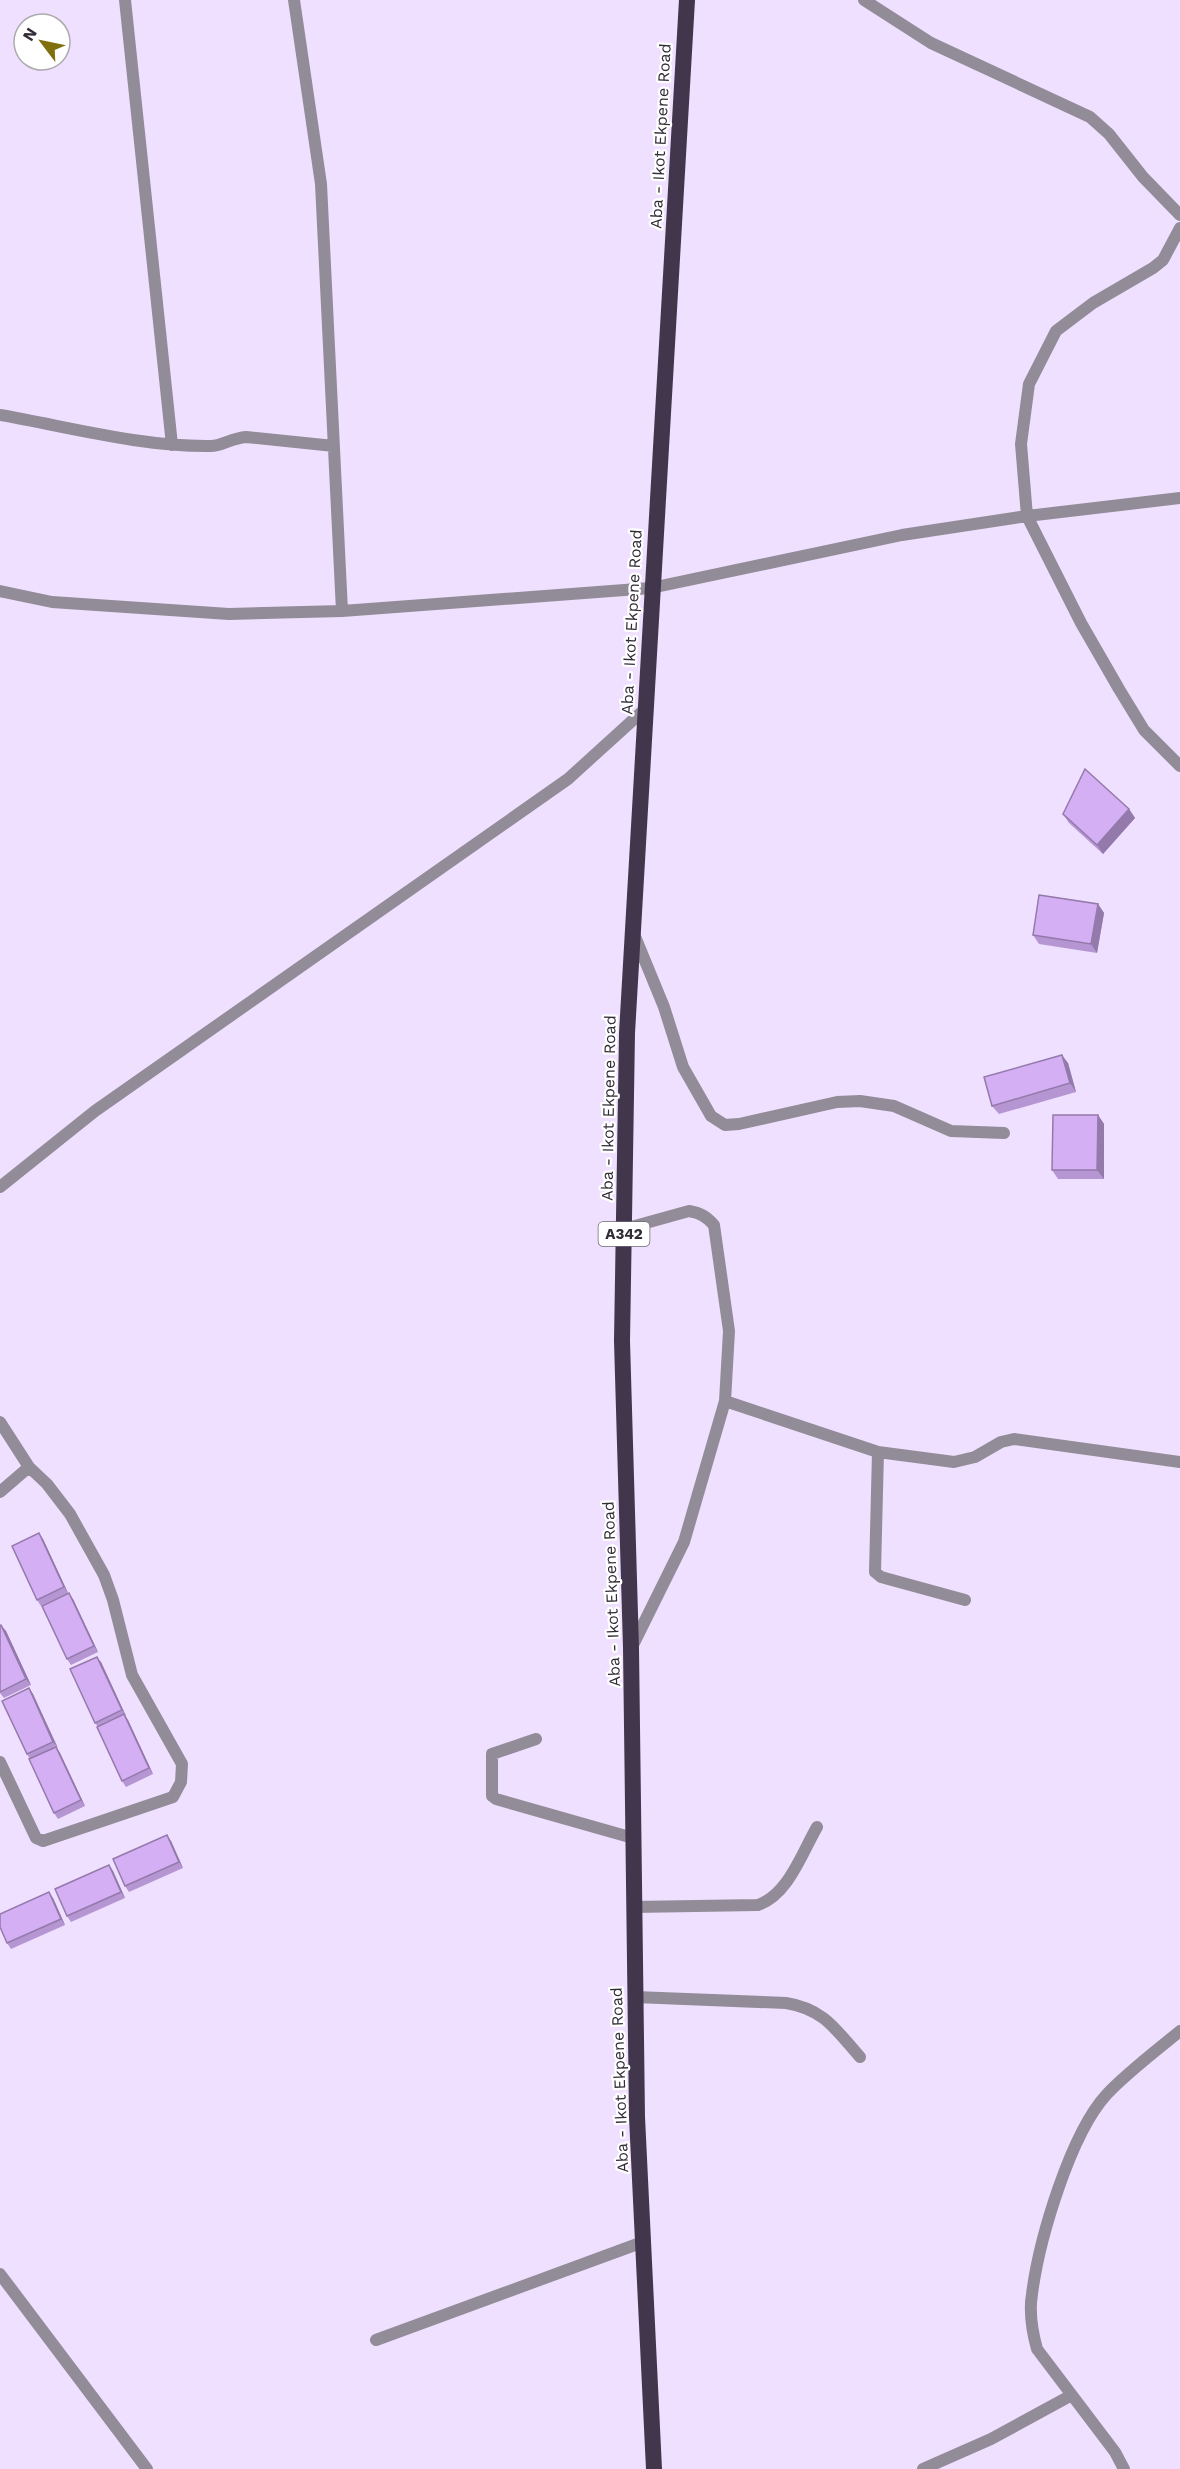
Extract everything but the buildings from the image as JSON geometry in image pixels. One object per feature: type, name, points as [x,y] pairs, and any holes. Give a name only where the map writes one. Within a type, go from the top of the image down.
[{"type":"highway","name":"Aba - Ikot Ekpene Road","points":[[654,2469],[635,1997],[631,1648],[622,1341],[627,1033],[651,588],[687,0]]},
{"type":"street","points":[[125,0],[171,445]]},
{"type":"street","points":[[294,0],[321,184],[342,611]]},
{"type":"street","points":[[864,0],[931,43],[1090,117],[1109,134],[1143,177],[1180,215]]},
{"type":"street","points":[[1180,228],[1163,260],[1093,303],[1056,331],[1029,384],[1021,444],[1027,516],[1081,623],[1144,730],[1180,766]]},
{"type":"street","points":[[0,415],[171,445],[215,446],[231,438],[246,437],[334,446]]},
{"type":"street","points":[[1,593],[52,602],[229,614],[342,611],[651,588],[902,535],[1027,516],[1180,498]]},
{"type":"street","points":[[0,1187],[95,1111],[568,779],[644,710]]},
{"type":"street","points":[[633,930],[664,1007],[683,1067],[711,1116],[725,1125],[739,1124],[837,1102],[860,1101],[894,1106],[951,1131],[1004,1133]]},
{"type":"street","points":[[624,1229],[689,1211],[699,1213],[714,1225],[729,1331],[725,1401],[684,1542],[631,1648]]},
{"type":"street","points":[[725,1401],[878,1452],[954,1462],[975,1457],[1001,1442],[1014,1439],[1180,1462]]},
{"type":"street","points":[[0,1422],[29,1467],[47,1484],[70,1514],[104,1575],[113,1600],[132,1675],[182,1764],[181,1782],[173,1797],[43,1841],[36,1838],[0,1762]]},
{"type":"street","points":[[878,1452],[875,1572],[881,1577],[965,1600]]},
{"type":"street","points":[[0,1492],[29,1467]]},
{"type":"street","points":[[536,1739],[492,1754],[492,1796],[633,1838]]},
{"type":"street","points":[[633,1907],[758,1905],[770,1901],[779,1892],[817,1827]]},
{"type":"street","points":[[635,1997],[806,2006],[821,2013],[860,2057]]},
{"type":"street","points":[[1124,2469],[1115,2452],[1070,2396],[1037,2349],[1032,2329],[1032,2296],[1055,2196],[1078,2140],[1106,2096],[1180,2031]]},
{"type":"street","points":[[376,2340],[644,2242]]},
{"type":"street","points":[[0,2274],[147,2469]]},
{"type":"street","points":[[923,2469],[991,2439],[1070,2396]]}]
